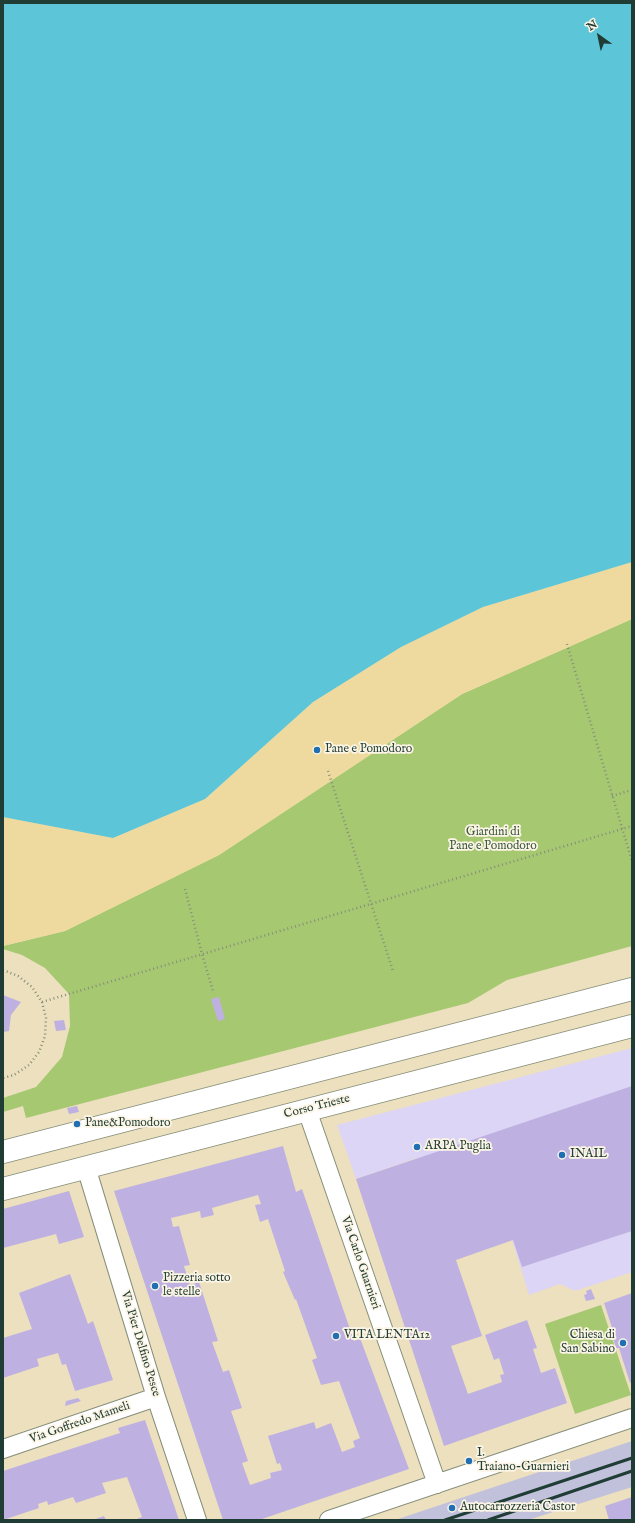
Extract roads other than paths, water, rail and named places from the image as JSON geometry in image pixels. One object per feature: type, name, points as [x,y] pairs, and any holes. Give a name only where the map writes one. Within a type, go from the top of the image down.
[{"type":"main road","points":[[3,1152],[632,989]]},
{"type":"main road","name":"Corso Trieste","points":[[3,1189],[632,1026]]},
{"type":"street","name":"Via Carlo Guarnieri","points":[[307,1110],[437,1484]]},
{"type":"street","name":"Via Pier Delfino Pesce","points":[[86,1167],[156,1397],[197,1520]]},
{"type":"street","name":"Via Goffredo Mameli","points":[[3,1449],[156,1397]]},
{"type":"street","points":[[329,1520],[632,1418]]},
{"type":"water","points":[[3,3],[632,3],[632,562],[483,607],[401,647],[313,702],[205,799],[113,838],[3,817]]},
{"type":"railway","points":[[445,1520],[632,1458]]},
{"type":"railway","points":[[488,1520],[632,1471]]},
{"type":"place","name":"Pane e Pomodoro","points":[[317,750]]},
{"type":"place","name":"Pane&Pomodoro","points":[[77,1124]]},
{"type":"place","name":"ARPA Puglia","points":[[417,1147]]},
{"type":"place","name":"INAIL","points":[[562,1155]]},
{"type":"place","name":"Pizzeria sotto le stelle","points":[[155,1286]]},
{"type":"place","name":"VITA LENTA12","points":[[336,1336]]},
{"type":"place","name":"Chiesa di San Sabino","points":[[623,1343]]},
{"type":"place","name":"I. Traiano-Guarnieri","points":[[469,1461]]},
{"type":"place","name":"Autocarrozzeria Castor","points":[[452,1508]]},
{"type":"park label","name":"Giardini di Pane e Pomodoro","points":[[493,840]]}]
